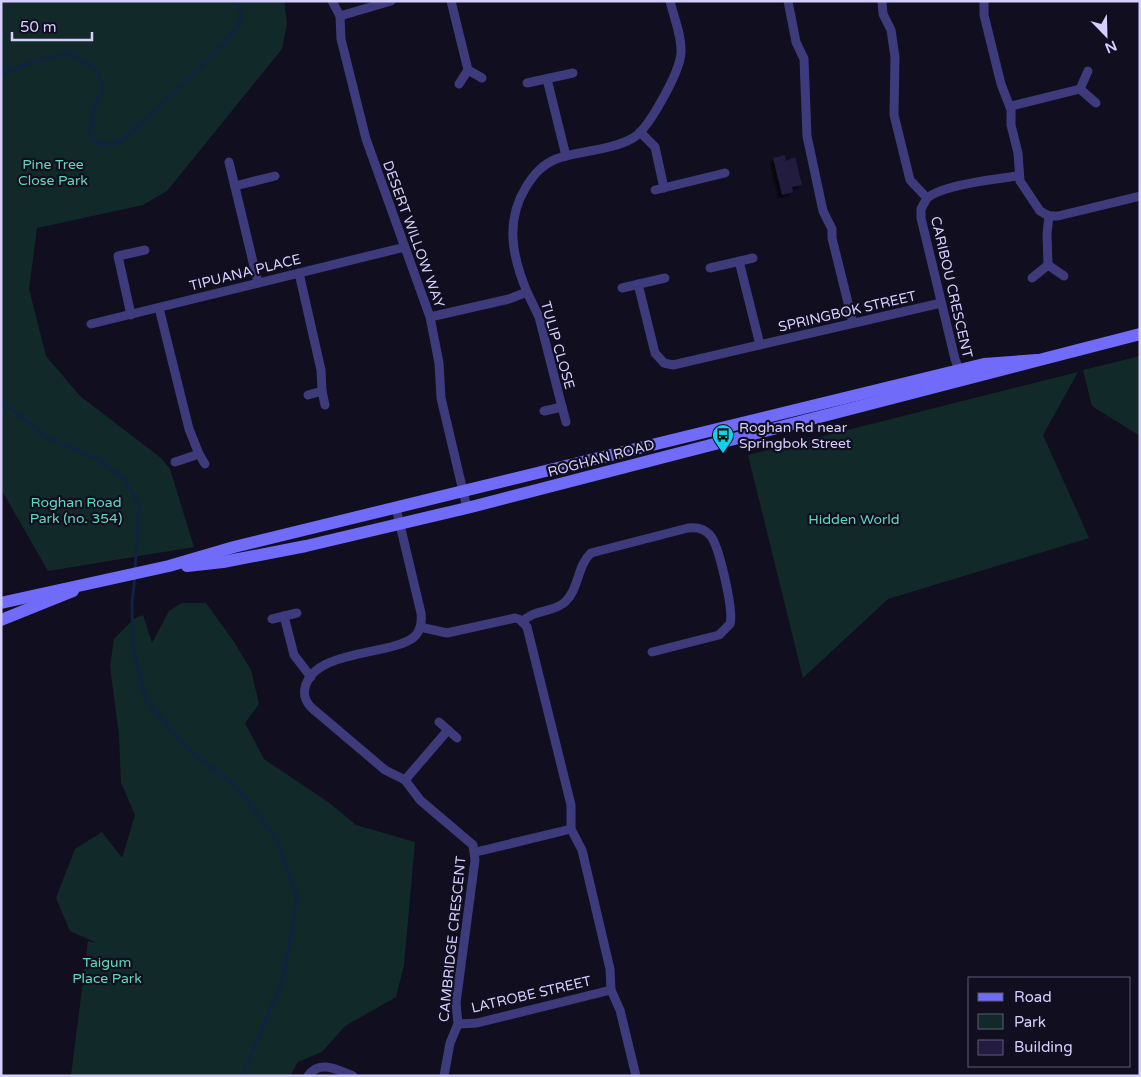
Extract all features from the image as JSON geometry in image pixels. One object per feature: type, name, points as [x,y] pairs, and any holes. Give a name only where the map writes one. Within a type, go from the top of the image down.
[{"type":"main road","name":"ROGHAN ROAD","points":[[165,567],[194,567],[306,546],[467,508],[961,375],[984,364],[1037,360],[1140,334]]},
{"type":"main road","name":"ROGHAN ROAD","points":[[1,603],[165,567],[234,547],[961,375]]},
{"type":"main road","name":"ROGHAN ROAD","points":[[1,620],[93,583]]},
{"type":"street","name":"DESERT WILLOW WAY","points":[[332,1],[340,16],[341,39],[366,139],[430,317],[439,363],[441,398],[467,508]]},
{"type":"street","points":[[340,16],[392,1]]},
{"type":"street","points":[[451,1],[468,70],[482,78]]},
{"type":"street","points":[[670,1],[680,39],[680,62],[640,132],[654,147],[660,189],[725,174]]},
{"type":"street","points":[[788,1],[796,42],[804,59],[807,136],[823,211],[832,229],[832,238],[853,324]]},
{"type":"street","name":"CARIBOU CRESCENT","points":[[882,1],[883,14],[891,30],[895,57],[894,115],[910,180],[926,198],[921,208],[921,218],[961,375]]},
{"type":"street","points":[[984,1],[984,15],[999,75],[1011,106],[1011,124],[1018,158],[1018,176],[1036,208],[1049,216],[1064,215],[1140,196]]},
{"type":"street","points":[[459,84],[468,70]]},
{"type":"street","points":[[1080,89],[1088,71]]},
{"type":"street","points":[[527,84],[573,73]]},
{"type":"street","points":[[547,79],[566,156]]},
{"type":"street","points":[[1011,106],[1080,89]]},
{"type":"street","points":[[1080,89],[1096,103]]},
{"type":"street","name":"TULIP CLOSE","points":[[566,422],[539,317],[527,292],[514,244],[512,216],[522,193],[539,170],[551,162],[566,156],[620,143],[640,132]]},
{"type":"street","points":[[229,162],[258,283]]},
{"type":"street","points":[[235,186],[275,176]]},
{"type":"street","points":[[926,198],[936,193],[990,179],[1018,176]]},
{"type":"street","points":[[1048,266],[1047,234],[1049,216]]},
{"type":"street","name":"TIPUANA PLACE","points":[[91,324],[406,247]]},
{"type":"street","points":[[131,315],[118,256],[145,250]]},
{"type":"street","points":[[710,268],[753,258]]},
{"type":"street","points":[[739,261],[760,346]]},
{"type":"street","points":[[1048,266],[1064,276]]},
{"type":"street","points":[[1032,278],[1048,266]]},
{"type":"street","points":[[299,273],[321,370],[322,391],[326,405]]},
{"type":"street","points":[[622,288],[664,278]]},
{"type":"street","name":"SPRINGBOK STREET","points":[[638,284],[657,358],[664,363],[679,365],[941,302]]},
{"type":"street","points":[[430,317],[509,299],[527,292]]},
{"type":"street","points":[[159,308],[189,429],[205,464]]},
{"type":"street","points":[[308,395],[322,391]]},
{"type":"street","name":"TULIP CLOSE","points":[[544,411],[562,407]]},
{"type":"street","points":[[175,462],[199,454]]},
{"type":"street","points":[[284,616],[294,656],[311,677],[341,658],[407,641],[416,636],[420,627],[421,613],[396,508]]},
{"type":"street","points":[[522,622],[535,612],[565,603],[572,592],[584,562],[591,553],[688,528],[701,529],[709,534],[716,549],[731,611],[730,624],[724,632],[714,637],[652,652]]},
{"type":"street","points":[[272,619],[296,613]]},
{"type":"street","points":[[420,627],[447,633],[515,618],[522,622],[528,631],[571,806],[571,829],[582,850],[610,969],[611,990],[620,1010],[636,1076]]},
{"type":"street","name":"CAMBRIDGE CRESCENT","points":[[311,677],[305,692],[309,706],[385,770],[406,780],[417,797],[470,841],[476,852],[456,1003],[458,1024],[450,1043],[444,1076]]},
{"type":"street","points":[[439,722],[457,738]]},
{"type":"street","points":[[406,780],[448,730]]},
{"type":"street","points":[[476,852],[571,829]]},
{"type":"street","name":"LATROBE STREET","points":[[458,1024],[477,1022],[611,990]]},
{"type":"street","points":[[308,1076],[314,1069],[325,1066],[353,1076]]},
{"type":"green space","points":[[1,1],[284,1],[287,23],[282,49],[167,191],[143,205],[37,228],[29,289],[46,356],[80,396],[161,458],[170,469],[194,547],[48,571],[1,489]]},
{"type":"green space","points":[[1140,356],[1140,436],[1092,406],[1083,370]]},
{"type":"green space","name":"Hidden World","points":[[1078,372],[1043,435],[1089,538],[888,599],[803,678],[748,455]]},
{"type":"green space","name":"Taigum Place Park","points":[[182,603],[206,603],[251,670],[259,704],[245,723],[264,759],[331,804],[356,825],[415,842],[404,965],[396,997],[345,1026],[322,1052],[298,1062],[290,1076],[71,1076],[88,941],[97,943],[70,931],[56,898],[75,849],[102,832],[122,858],[135,815],[121,783],[119,735],[110,666],[114,639],[134,619],[143,615],[152,643],[169,611]]},
{"type":"building","points":[[785,155],[786,161],[795,157],[802,185],[792,187],[793,192],[782,195],[773,158]]},
{"type":"waterway","points":[[1,74],[38,60],[70,53],[97,70],[103,89],[93,110],[90,137],[100,144],[119,143],[205,62],[235,29],[241,18],[241,13],[233,1]]},
{"type":"waterway","points":[[1,401],[46,437],[100,460],[124,479],[139,505],[135,570]]},
{"type":"waterway","points":[[135,576],[132,603],[133,649],[146,700],[186,748],[236,786],[276,839],[297,896],[284,977],[242,1076]]},
{"type":"place","name":"Roghan Rd near Springbok Street","points":[[723,454]]},
{"type":"park label","name":"Pine Tree Close Park","points":[[53,172]]},
{"type":"park label","name":"Roghan Road Park (no. 354)","points":[[76,510]]}]
